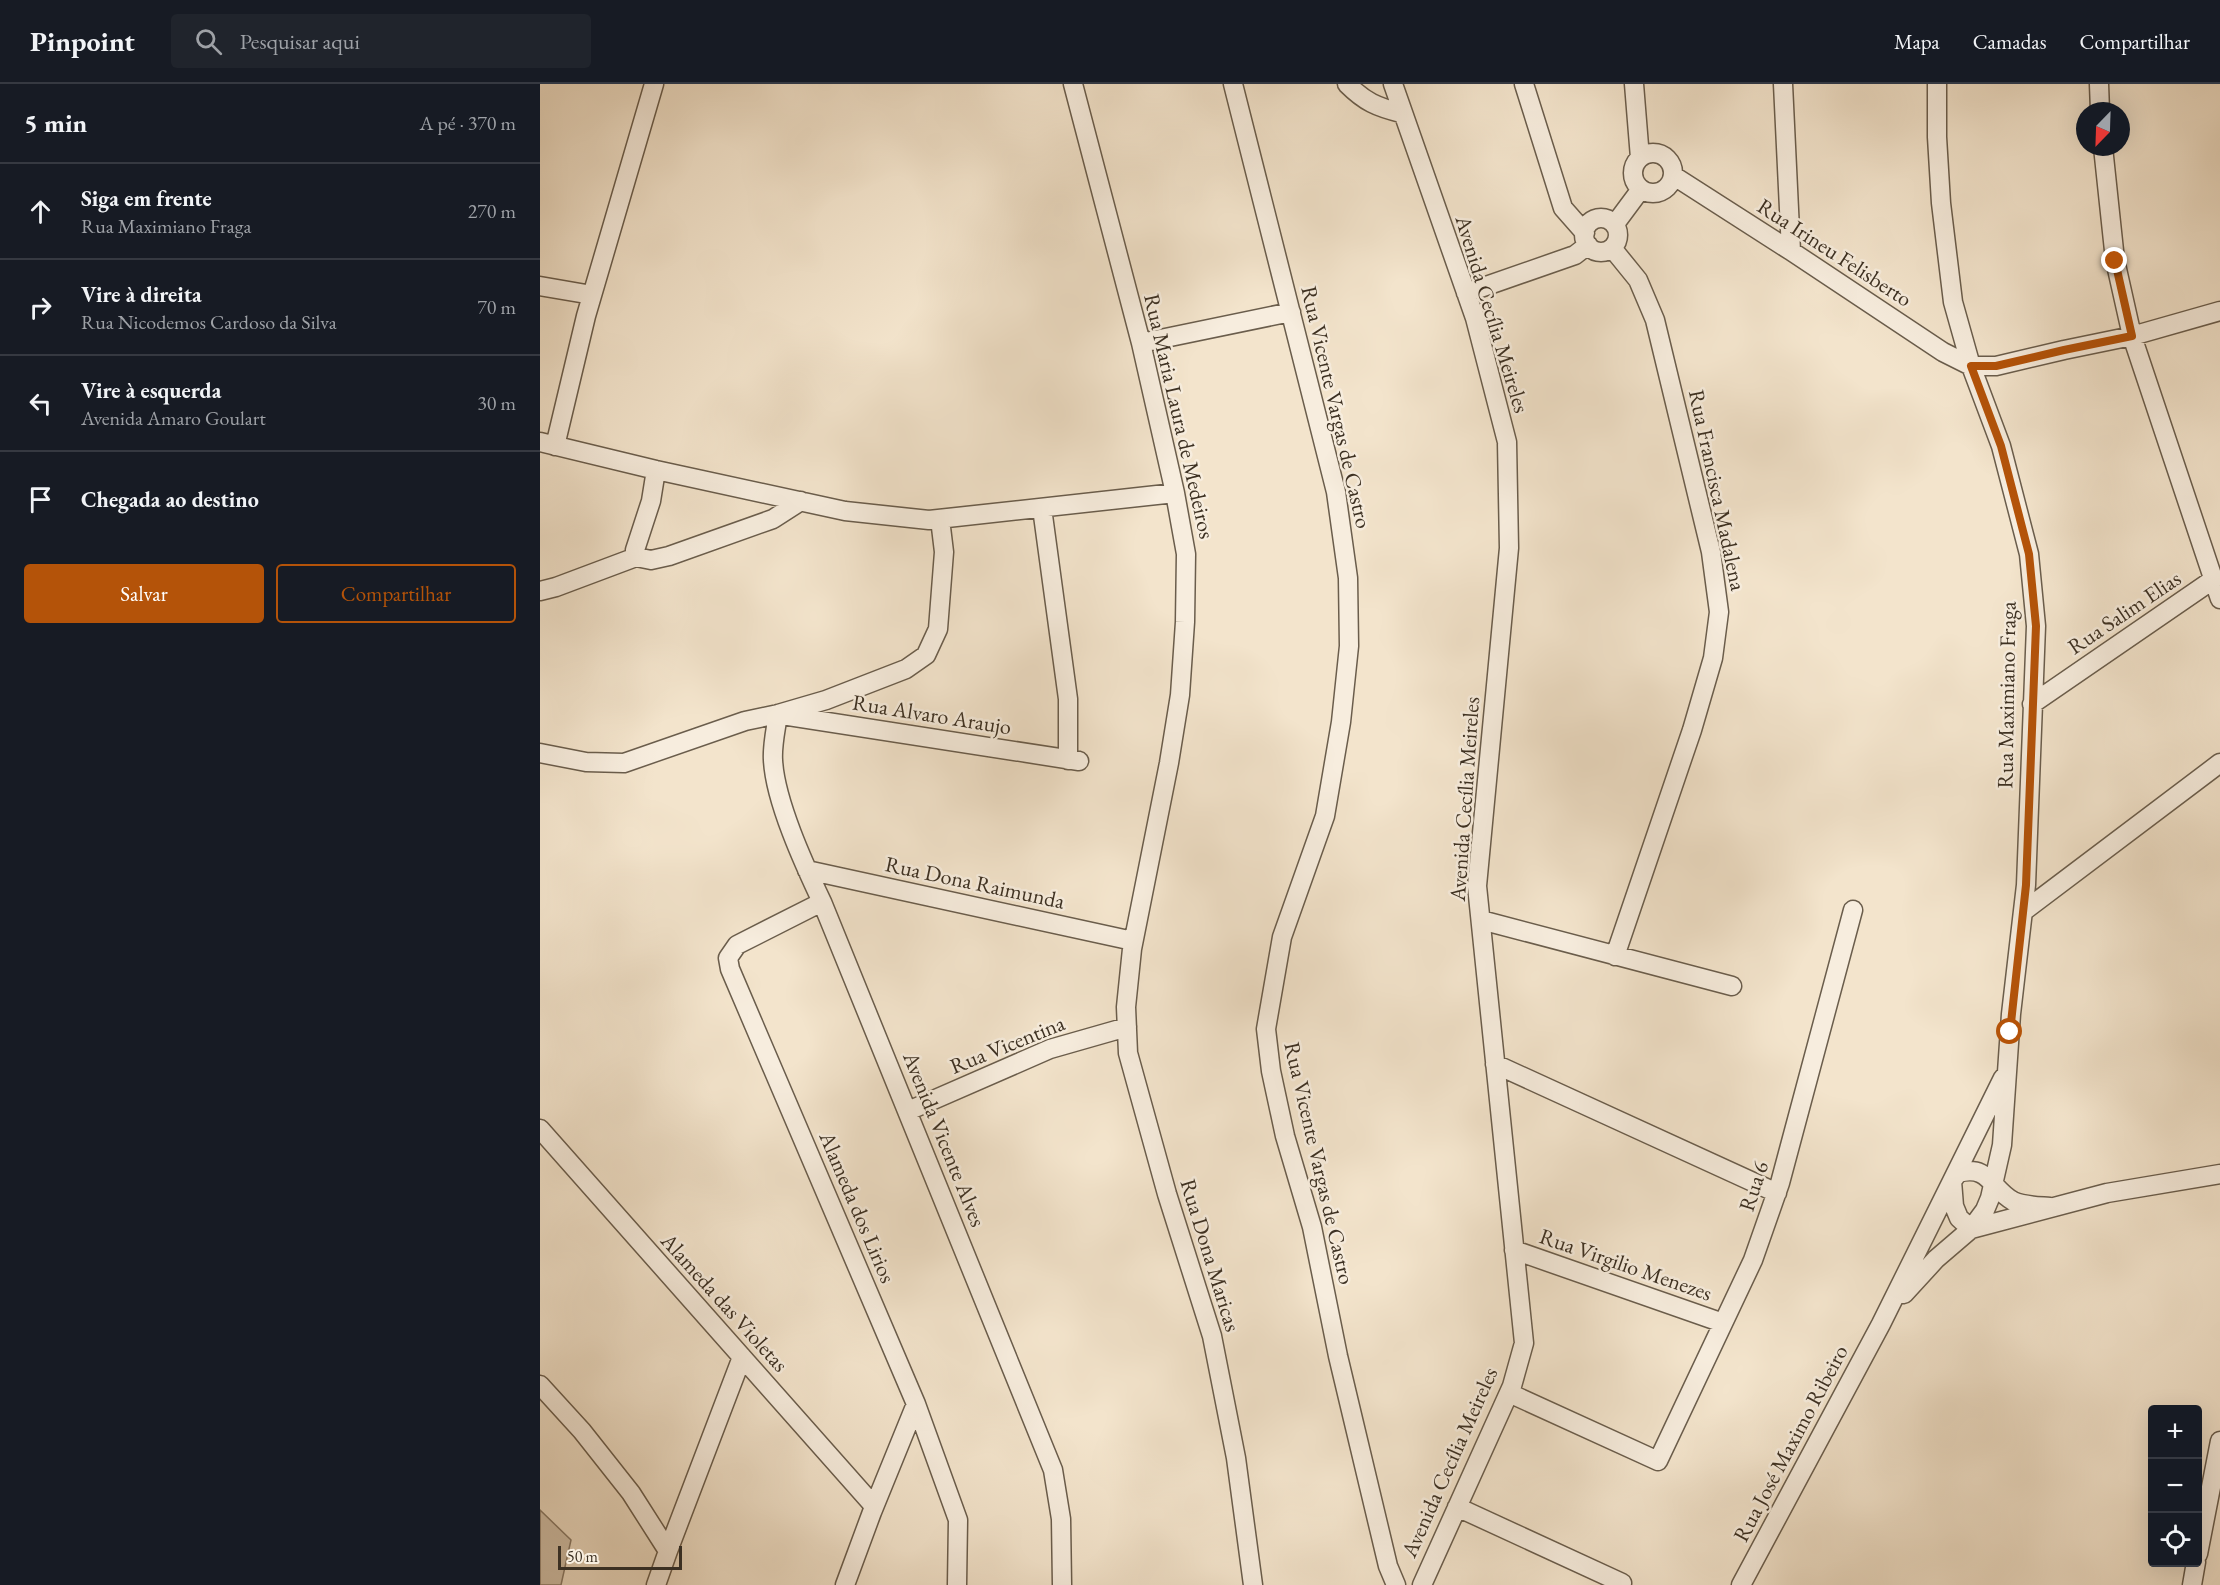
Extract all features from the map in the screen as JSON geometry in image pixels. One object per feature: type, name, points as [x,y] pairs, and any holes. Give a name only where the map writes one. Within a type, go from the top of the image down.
[{"type":"street","points":[[654,84],[548,444],[845,511],[929,520],[1175,493]]},
{"type":"street","name":"Rua Maria Laura de Medeiros","points":[[1073,84],[1141,343],[1175,493],[1186,554],[1185,622],[1180,695],[1169,763],[1133,941]]},
{"type":"street","name":"Rua Vicente Vargas de Castro","points":[[1233,84],[1336,492],[1348,578],[1349,646],[1341,722],[1325,816],[1282,937],[1266,1029],[1271,1071],[1285,1136],[1311,1227],[1338,1356],[1388,1566],[1396,1585]]},
{"type":"street","points":[[1347,84],[1361,98],[1378,107],[1401,113]]},
{"type":"street","name":"Avenida Cecília Meireles","points":[[1393,84],[1401,113],[1474,318],[1507,442],[1509,548],[1477,886],[1524,1343],[1509,1393],[1422,1585]]},
{"type":"street","points":[[1466,293],[1575,255],[1586,239],[1586,226],[1597,218],[1610,220],[1615,224],[1619,237],[1612,249],[1599,252],[1586,239],[1563,208],[1524,84]]},
{"type":"street","points":[[1634,84],[1640,158],[1633,170],[1634,177],[1641,189],[1654,194],[1667,188],[1674,176],[1666,157],[1653,153],[1640,158]]},
{"type":"street","points":[[1783,84],[1791,250]]},
{"type":"street","name":"Rua Maximiano Fraga","points":[[1938,84],[1937,137],[1941,203],[1953,302],[1971,366],[2001,446],[2029,554],[2036,626],[2024,911],[2012,1014],[2002,1145],[1995,1183],[1985,1210],[1971,1229]]},
{"type":"street","points":[[2099,84],[2100,102]]},
{"type":"street","points":[[2104,156],[2115,261],[2132,336],[2220,599]]},
{"type":"street","name":"Rua Irineu Felisberto","points":[[1674,176],[1791,250],[1943,352],[1971,366]]},
{"type":"street","points":[[1615,224],[1641,189]]},
{"type":"street","name":"Rua Francisca Madalena","points":[[1612,249],[1638,280],[1655,320],[1707,531],[1719,612],[1713,658],[1692,730],[1615,956]]},
{"type":"street","points":[[540,286],[592,295]]},
{"type":"street","points":[[1971,366],[1996,366],[2132,336],[2220,311]]},
{"type":"street","points":[[1141,343],[1291,312]]},
{"type":"street","points":[[636,557],[635,550],[651,501],[656,470]]},
{"type":"street","points":[[540,591],[636,557],[651,560],[680,552],[773,519],[801,501]]},
{"type":"street","name":"Rua Alvaro Araujo","points":[[778,714],[1073,761],[1068,699],[1042,508]]},
{"type":"street","points":[[540,753],[586,762],[624,763],[745,721],[826,700],[906,669],[926,654],[938,629],[944,552],[940,519]]},
{"type":"street","name":"Rua Salim Elias","points":[[2032,704],[2214,579]]},
{"type":"street","name":"Avenida Vicente Alves","points":[[778,714],[773,758],[777,787],[807,870],[908,1111],[1053,1470],[1062,1519],[1062,1585]]},
{"type":"street","points":[[2024,911],[2220,763]]},
{"type":"street","name":"Rua Dona Raimunda","points":[[807,870],[1133,941]]},
{"type":"street","name":"Alameda dos Lirios","points":[[822,902],[737,945],[728,958],[730,969],[916,1404],[958,1520],[957,1585]]},
{"type":"street","name":"Rua 6","points":[[1509,1393],[1658,1461],[1753,1260],[1777,1193],[1853,910]]},
{"type":"street","points":[[1481,920],[1732,986]]},
{"type":"street","name":"Rua Dona Maricas","points":[[1133,941],[1126,1007],[1128,1053],[1167,1194],[1212,1335],[1236,1458],[1253,1585]]},
{"type":"street","name":"Rua Vicentina","points":[[908,1111],[1050,1049],[1127,1027]]},
{"type":"street","points":[[1495,1064],[1777,1193]]},
{"type":"street","name":"Rua Maximiano Fraga","points":[[1952,1181],[2008,1067]]},
{"type":"street","name":"Alameda das Violetas","points":[[540,1129],[874,1506]]},
{"type":"street","name":"Rua José Maximo Ribeiro","points":[[1740,1585],[1881,1324],[1958,1173],[1967,1170],[1984,1174],[2014,1201],[2025,1205],[2050,1207]]},
{"type":"street","name":"Rua José Maximo Ribeiro","points":[[1881,1324],[1913,1282],[1971,1229],[2107,1193],[2220,1174]]},
{"type":"street","points":[[1952,1181],[1954,1206],[1959,1218],[1971,1229]]},
{"type":"street","name":"Rua Virgilio Menezes","points":[[1514,1250],[1723,1323]]},
{"type":"street","points":[[656,1585],[742,1357]]},
{"type":"street","points":[[540,1385],[582,1431],[631,1493],[668,1551]]},
{"type":"street","points":[[845,1585],[874,1506],[916,1404]]},
{"type":"street","points":[[2202,1533],[2220,1441]]},
{"type":"street","points":[[1457,1507],[1622,1583]]},
{"type":"street","points":[[2192,1585],[2195,1567]]},
{"type":"shaded area","points":[[540,1510],[571,1540],[561,1585],[540,1585]]},
{"type":"route","points":[[2010,1032],[2026,885],[2036,626],[2029,554],[2001,446],[1971,366],[1996,366],[2132,336],[2115,261]]}]
